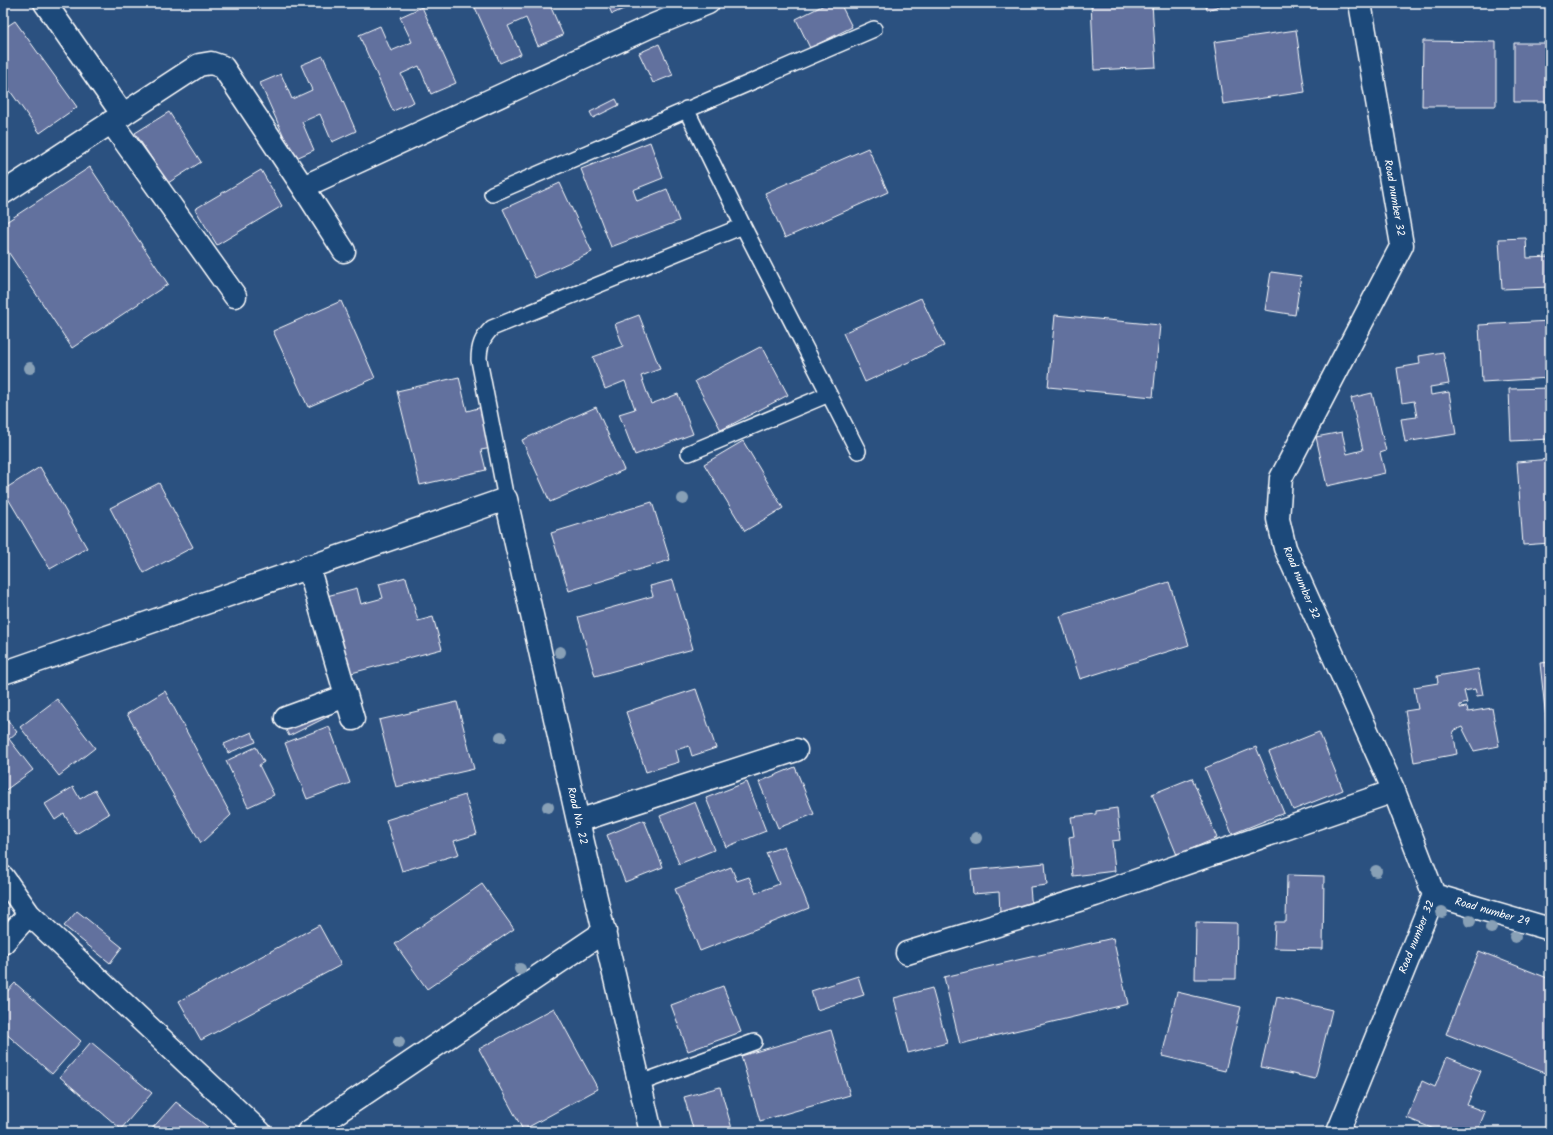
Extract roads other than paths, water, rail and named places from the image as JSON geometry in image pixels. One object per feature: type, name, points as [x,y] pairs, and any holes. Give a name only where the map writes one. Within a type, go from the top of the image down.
[{"type":"street","points":[[45,3],[117,119],[235,296]]},
{"type":"street","points":[[303,187],[649,27],[708,3]]},
{"type":"street","name":"Road number 32","points":[[1338,1132],[1434,895],[1394,791],[1285,548],[1278,519],[1281,478],[1402,245],[1360,3]]},
{"type":"street","points":[[3,193],[199,65],[211,63],[223,67],[344,251]]},
{"type":"street","points":[[3,673],[308,566],[506,499]]},
{"type":"street","name":"Road No. 22","points":[[506,499],[578,821],[651,1132]]},
{"type":"street","points":[[308,566],[353,719]]},
{"type":"street","points":[[286,718],[346,696]]},
{"type":"street","points":[[578,821],[796,750]]},
{"type":"street","points":[[907,953],[1096,894],[1394,791]]},
{"type":"street","points":[[3,878],[29,914],[260,1132]]},
{"type":"street","name":"Road number 29","points":[[1434,895],[1550,929]]},
{"type":"street","points":[[3,944],[29,914]]},
{"type":"street","points":[[308,1132],[605,931]]},
{"type":"lane","points":[[492,194],[686,109],[874,30]]},
{"type":"lane","points":[[686,109],[743,226],[858,451]]},
{"type":"lane","points":[[506,499],[480,360],[479,348],[483,338],[492,328],[743,226]]},
{"type":"lane","points":[[689,453],[829,394]]},
{"type":"lane","points":[[640,1083],[754,1042]]}]
